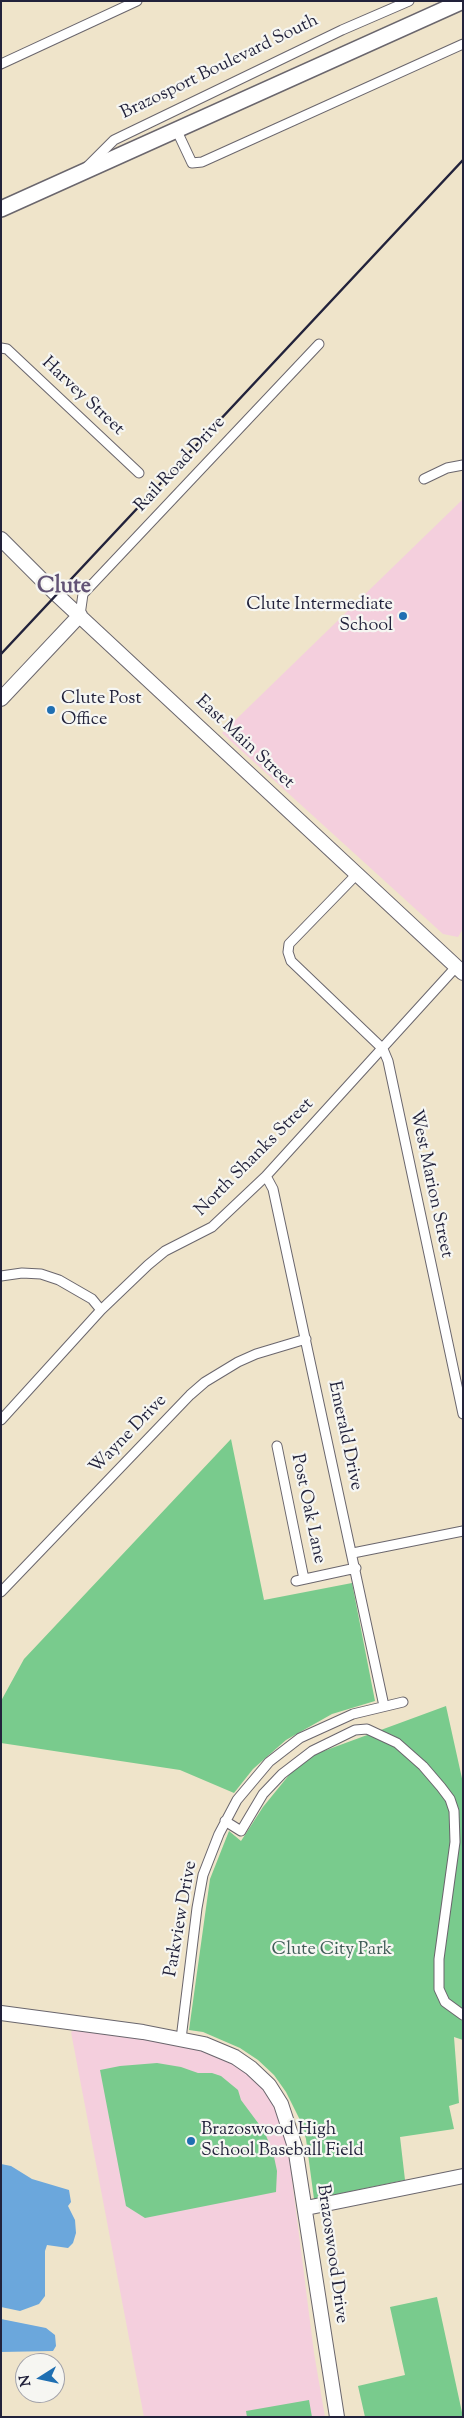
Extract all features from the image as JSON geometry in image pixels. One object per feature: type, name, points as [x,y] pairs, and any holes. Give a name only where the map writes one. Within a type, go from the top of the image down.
[{"type":"main road","name":"Brazosport Boulevard South","points":[[1,209],[463,1]]},
{"type":"street","points":[[2,62],[137,1]]},
{"type":"street","name":"Brazosport Boulevard South","points":[[84,170],[114,140],[342,30],[409,1]]},
{"type":"street","name":"Brazosport Boulevard South","points":[[176,129],[192,163],[202,162],[463,44]]},
{"type":"street","name":"Rail Road Drive","points":[[80,615],[83,594],[320,344]]},
{"type":"street","name":"Harvey Street","points":[[1,348],[7,349],[139,473]]},
{"type":"street","points":[[424,479],[448,468],[463,465]]},
{"type":"street","name":"East Main Street","points":[[1,539],[356,875],[461,966]]},
{"type":"street","points":[[1,699],[80,615]]},
{"type":"street","points":[[356,875],[289,944],[288,952],[291,961],[383,1049]]},
{"type":"street","name":"North Shanks Street","points":[[1,1420],[101,1310],[165,1251],[212,1227],[266,1176],[461,966]]},
{"type":"street","name":"West Marion Street","points":[[383,1049],[390,1070],[463,1414]]},
{"type":"street","name":"Emerald Drive","points":[[266,1176],[273,1188],[353,1553],[384,1706]]},
{"type":"street","points":[[1,1276],[22,1273],[41,1274],[60,1280],[92,1299],[101,1310]]},
{"type":"street","name":"Wayne Drive","points":[[1,1592],[190,1395],[205,1382],[238,1362],[256,1354],[306,1339]]},
{"type":"street","name":"Post Oak Lane","points":[[277,1446],[300,1580],[356,1568]]},
{"type":"street","points":[[353,1553],[463,1531]]},
{"type":"street","name":"Parkview Drive","points":[[181,2039],[200,1890],[211,1852],[237,1800],[255,1776],[284,1749],[300,1738],[335,1721],[402,1702]]},
{"type":"street","points":[[225,1821],[241,1831],[263,1794],[282,1774],[312,1751],[355,1730],[367,1728],[397,1743],[441,1787],[450,1799],[454,1811],[455,1842],[438,1978],[440,1996],[451,2008],[463,2015]]},
{"type":"street","name":"Brazoswood Drive","points":[[1,2013],[204,2044],[234,2057],[251,2068],[269,2085],[290,2126],[306,2208],[337,2417]]},
{"type":"street","points":[[306,2208],[463,2176]]},
{"type":"shaded area","name":"Clute Intermediate School","points":[[463,499],[463,929],[458,937],[443,934],[222,733]]},
{"type":"shaded area","points":[[78,2028],[144,2038],[209,2051],[242,2069],[257,2082],[270,2099],[282,2125],[289,2156],[314,2353],[325,2417],[144,2417],[71,2032]]},
{"type":"green space","points":[[231,1439],[264,1600],[352,1583],[375,1701],[332,1714],[286,1740],[253,1769],[234,1793],[180,1770],[1,1743],[1,1701],[24,1659]]},
{"type":"green space","name":"Clute City Park","points":[[446,1706],[463,1783],[463,2040],[454,2037],[459,2103],[449,2106],[454,2129],[400,2137],[405,2180],[314,2199],[306,2139],[300,2120],[286,2092],[274,2075],[258,2060],[240,2048],[203,2032],[189,2030],[210,1879],[229,1831],[241,1841],[263,1807],[302,1759]]},
{"type":"green space","name":"Brazoswood High School Baseball Field","points":[[157,2063],[181,2067],[198,2073],[212,2073],[221,2076],[238,2090],[241,2100],[264,2131],[273,2152],[277,2171],[276,2192],[145,2218],[126,2206],[100,2070],[120,2066]]},
{"type":"green space","points":[[437,2297],[463,2417],[365,2417],[358,2386],[405,2375],[390,2307]]},
{"type":"green space","points":[[309,2400],[312,2417],[247,2417],[246,2411]]},
{"type":"water","points":[[1,2164],[11,2166],[32,2179],[69,2190],[71,2202],[68,2206],[75,2220],[76,2233],[73,2243],[68,2248],[47,2245],[45,2251],[45,2296],[39,2304],[20,2311],[1,2307]]},
{"type":"water","points":[[1,2319],[46,2328],[55,2335],[56,2346],[53,2351],[1,2352]]},
{"type":"railway","points":[[1,654],[463,160]]},
{"type":"place","name":"Clute Intermediate School","points":[[403,616]]},
{"type":"place","name":"Clute Post Office","points":[[51,710]]},
{"type":"place","name":"Brazoswood High School Baseball Field","points":[[191,2141]]},
{"type":"district","name":"Clute","points":[[64,588]]}]
